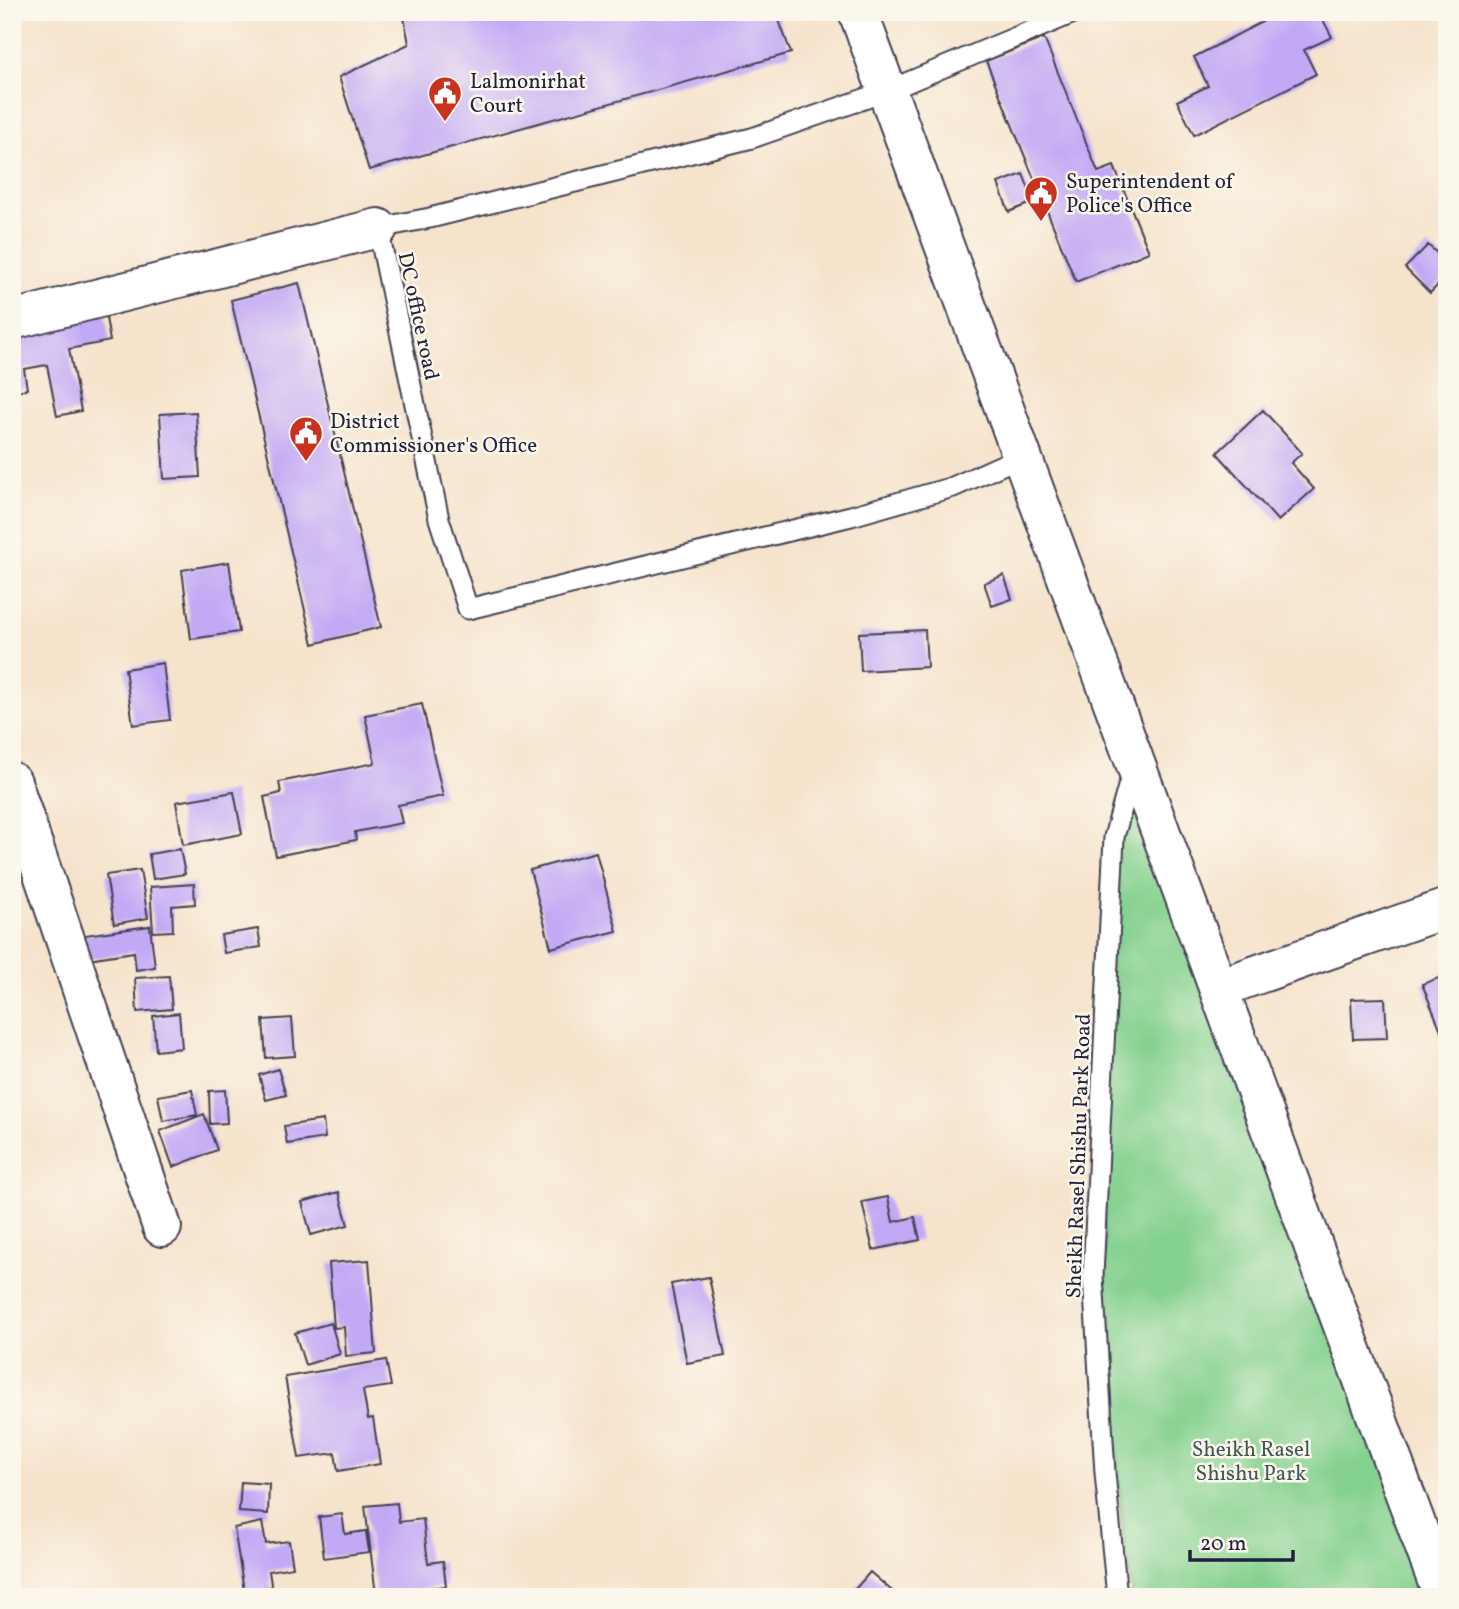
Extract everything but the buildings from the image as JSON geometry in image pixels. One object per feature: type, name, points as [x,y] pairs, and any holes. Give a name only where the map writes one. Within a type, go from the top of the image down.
[{"type":"main road","points":[[858,12],[1443,1597]]},
{"type":"main road","points":[[12,320],[378,228]]},
{"type":"main road","points":[[12,782],[162,1227]]},
{"type":"main road","points":[[1219,988],[1447,908]]},
{"type":"lane","name":"DC office road","points":[[1022,456],[953,487],[851,516],[468,609],[439,519],[378,228],[430,218],[752,138],[887,91],[1076,12]]},
{"type":"lane","name":"Sheikh Rasel Shishu Park Road","points":[[1117,1597],[1105,1473],[1093,1276],[1114,837],[1135,761]]},
{"type":"green space","name":"Sheikh Rasel Shishu Park","points":[[1135,761],[1443,1597],[1133,1597],[1122,1529],[1105,1294],[1101,1106],[1114,837]]},
{"type":"place","name":"Lalmonirhat Court","points":[[445,123]]},
{"type":"place","name":"Superintendent of Police's Office","points":[[1041,223]]},
{"type":"place","name":"District Commissioner's Office","points":[[306,463]]}]
